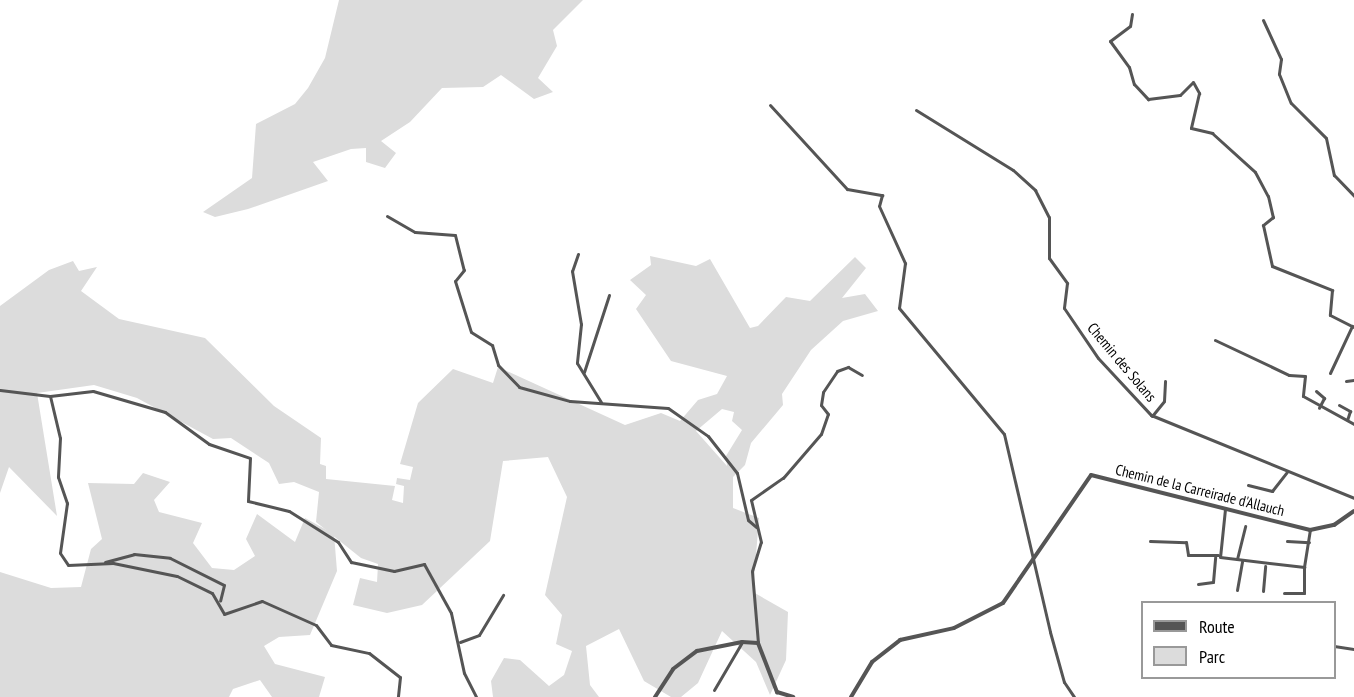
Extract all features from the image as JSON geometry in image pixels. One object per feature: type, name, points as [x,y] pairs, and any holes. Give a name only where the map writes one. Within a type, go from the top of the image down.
[{"type":"street","points":[[1132,14],[1130,26],[1110,41],[1129,67],[1134,84],[1148,99],[1180,95],[1193,82],[1199,98],[1191,128],[1212,133],[1256,172],[1273,214],[1263,225],[1267,258],[1278,271],[1332,290],[1330,315],[1353,326],[1330,373]]},
{"type":"street","points":[[1263,20],[1281,59],[1279,74],[1291,103],[1326,138],[1334,175],[1354,196]]},
{"type":"street","points":[[770,105],[847,189],[882,195],[879,206],[905,263],[899,308],[1004,434],[1032,562],[1061,674],[1074,697]]},
{"type":"street","name":"Chemin des Solans","points":[[916,110],[1013,170],[1035,190],[1049,217],[1049,258],[1066,283],[1064,308],[1098,358],[1152,416],[1354,498]]},
{"type":"street","points":[[387,216],[415,232],[455,236],[464,270],[455,281],[471,332],[492,345],[498,365],[519,387],[570,401],[668,408],[702,431],[737,473],[748,520],[756,526]]},
{"type":"street","points":[[578,254],[572,271],[581,324],[577,363],[601,402]]},
{"type":"street","points":[[584,374],[609,295]]},
{"type":"street","points":[[1215,340],[1289,375],[1305,376],[1303,396],[1319,408],[1354,424]]},
{"type":"street","points":[[793,697],[775,695],[758,643],[752,571],[760,550],[751,500],[776,482],[821,434],[828,414],[821,405],[823,392],[837,371],[848,367],[862,375]]},
{"type":"street","points":[[1346,381],[1354,380]]},
{"type":"street","points":[[1152,416],[1164,401],[1165,381]]},
{"type":"street","points":[[0,390],[50,396],[93,391],[156,409],[209,444],[248,457],[248,501],[289,511],[338,542],[354,563],[394,571],[427,566],[460,642],[464,673],[476,697]]},
{"type":"street","points":[[1316,391],[1324,398],[1319,408]]},
{"type":"street","points":[[50,396],[60,438],[58,477],[67,503],[60,553],[72,567],[103,563],[134,554],[170,558],[224,585],[218,611],[224,614],[262,601],[316,625],[337,648],[369,653],[400,677],[398,697]]},
{"type":"street","points":[[1339,405],[1350,411],[1347,420]]},
{"type":"street","points":[[1248,485],[1272,491],[1287,472]]},
{"type":"street","name":"Chemin de la Carreirade d'Allauch","points":[[852,697],[872,662],[910,635],[977,619],[1003,603],[1091,475],[1310,530],[1334,525],[1354,512]]},
{"type":"street","points":[[1198,584],[1213,582],[1225,509]]},
{"type":"street","points":[[1237,590],[1245,526]]},
{"type":"street","points":[[1284,593],[1304,593],[1304,567],[1310,530]]},
{"type":"street","points":[[1150,541],[1186,542],[1188,555],[1216,556],[1265,566],[1304,567]]},
{"type":"street","points":[[1287,541],[1309,542]]},
{"type":"street","points":[[103,563],[177,576],[220,601]]},
{"type":"street","points":[[1263,591],[1265,566]]},
{"type":"street","points":[[460,642],[479,635],[503,595]]},
{"type":"street","points":[[655,697],[673,669],[697,651],[742,642],[758,643]]},
{"type":"street","points":[[714,690],[742,642]]},
{"type":"street","points":[[1336,646],[1354,649]]},
{"type":"green space","points":[[339,0],[583,0],[553,30],[557,46],[538,78],[553,92],[534,99],[501,75],[483,87],[442,88],[410,122],[381,141],[396,153],[385,168],[366,162],[366,148],[351,149],[313,162],[328,181],[248,209],[215,217],[203,212],[252,178],[256,124],[295,104],[308,88],[325,58]]},
{"type":"green space","points":[[650,256],[696,266],[710,259],[750,328],[758,326],[786,297],[810,301],[855,257],[866,268],[842,298],[865,294],[878,311],[843,321],[811,350],[782,394],[783,405],[751,443],[745,465],[733,477],[733,508],[759,518],[753,592],[788,612],[786,660],[770,695],[756,662],[722,631],[698,683],[681,697],[671,697],[644,681],[619,629],[586,646],[590,685],[599,697],[493,697],[491,681],[504,658],[520,660],[549,686],[564,675],[572,651],[556,644],[562,615],[545,595],[567,497],[548,457],[503,461],[490,541],[422,605],[387,613],[353,605],[360,578],[377,582],[378,564],[361,558],[316,522],[319,492],[294,482],[279,484],[269,463],[231,438],[213,439],[137,398],[94,385],[37,393],[57,516],[9,467],[0,493],[0,306],[49,270],[73,261],[79,271],[97,267],[81,291],[119,319],[205,338],[274,406],[321,438],[320,464],[326,466],[326,479],[395,486],[392,500],[403,503],[404,486],[396,484],[397,478],[410,480],[413,467],[400,464],[418,403],[453,369],[493,383],[498,367],[625,425],[661,413],[680,421],[698,400],[717,394],[727,376],[671,361],[636,309],[646,295],[630,280],[651,265]],"holes":[[[722,409],[734,412],[732,421],[742,430],[726,456],[727,466],[696,431]]]},
{"type":"green space","points":[[143,473],[170,482],[154,500],[159,512],[202,523],[193,543],[212,568],[234,570],[255,556],[246,539],[257,514],[295,542],[305,518],[334,534],[337,571],[310,635],[279,637],[264,646],[275,664],[325,677],[319,697],[272,697],[260,680],[233,689],[229,697],[0,697],[0,572],[51,588],[81,587],[91,549],[102,539],[88,483],[134,484]]}]
